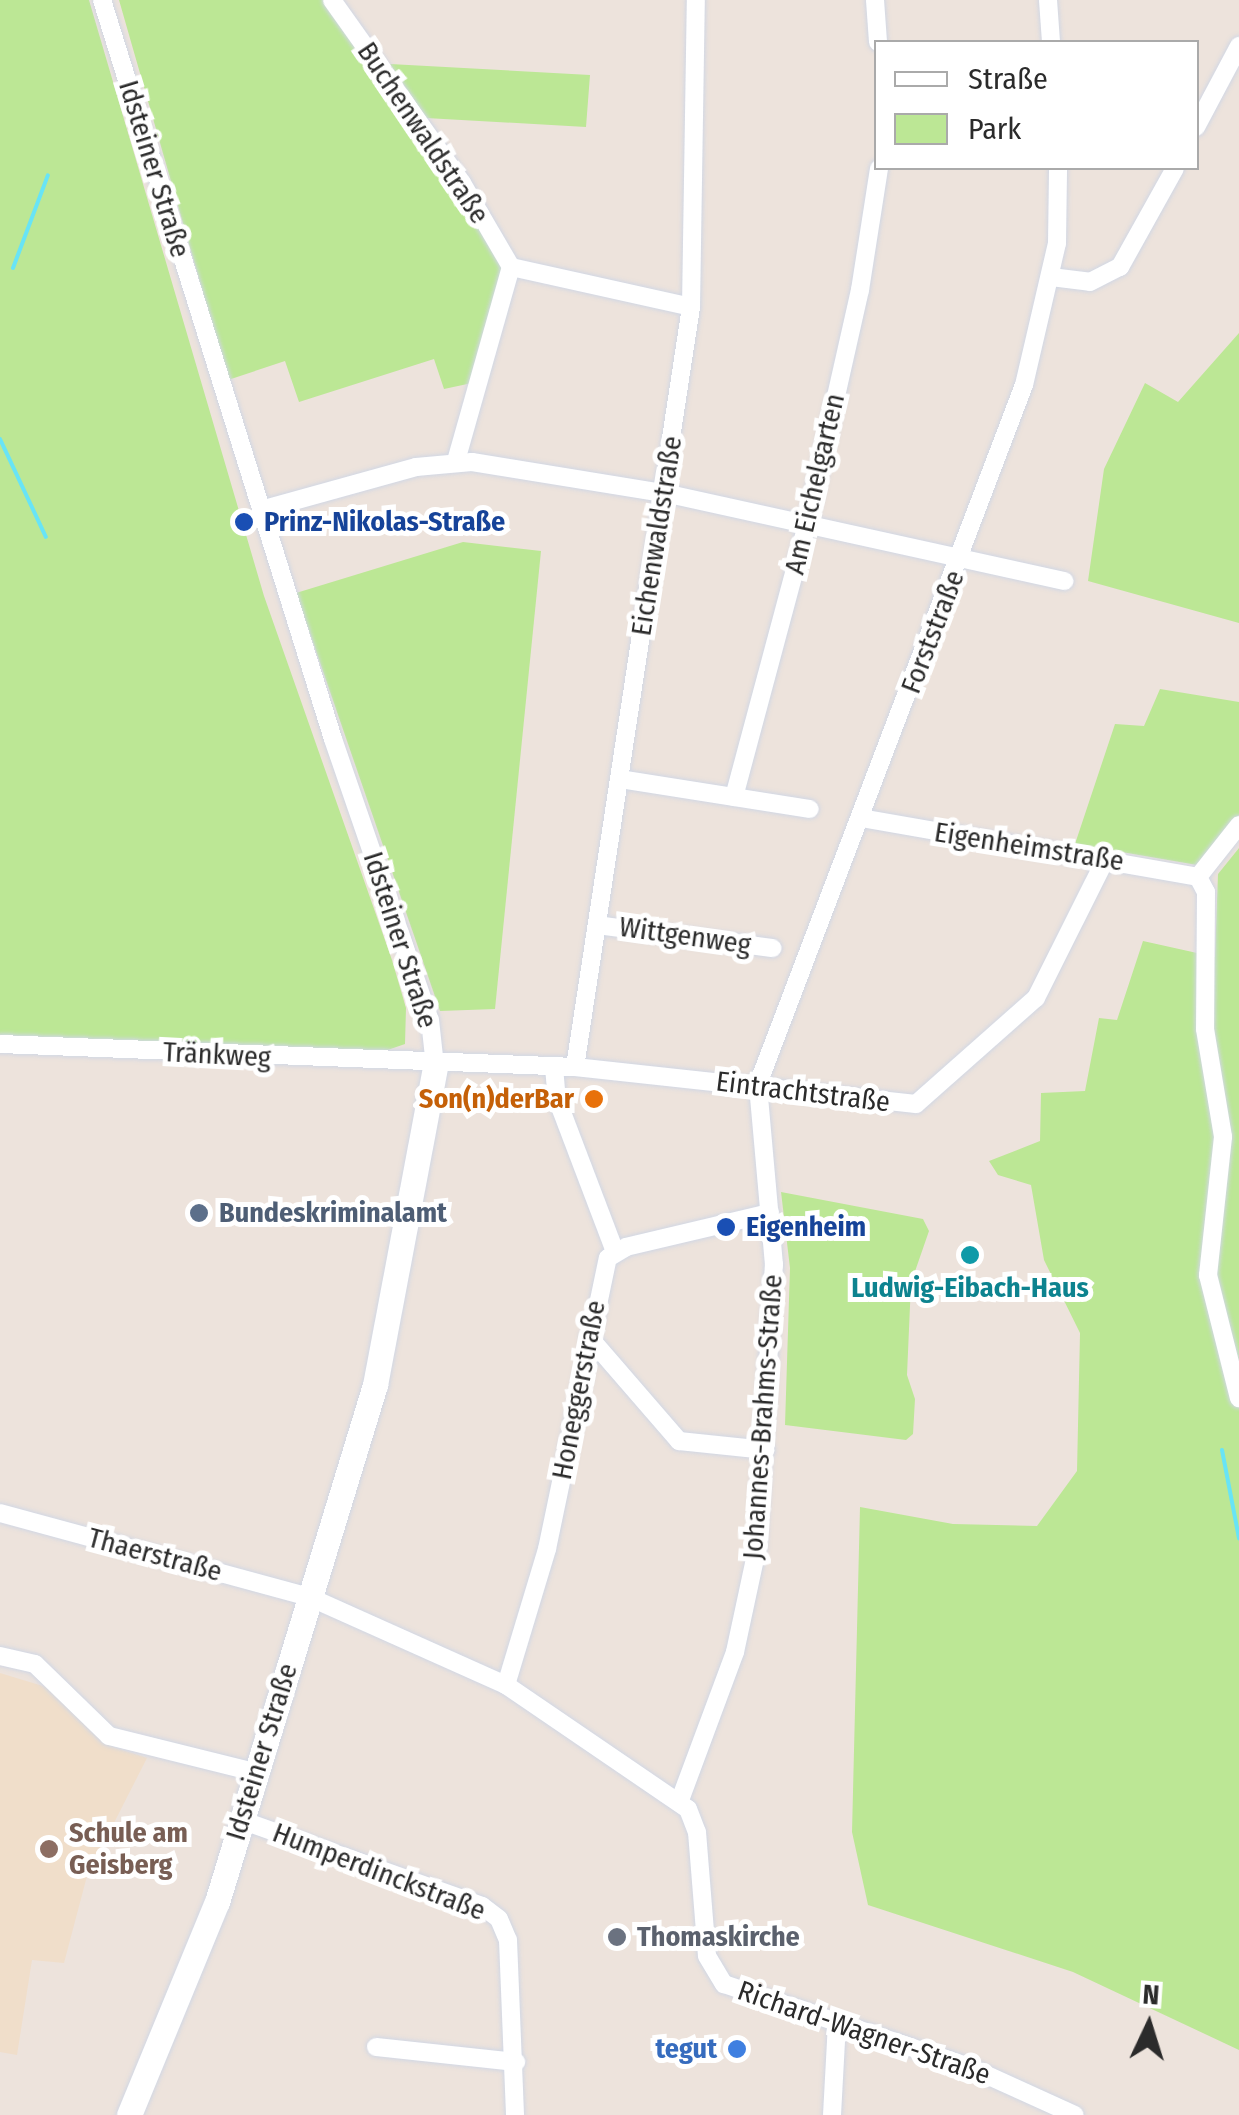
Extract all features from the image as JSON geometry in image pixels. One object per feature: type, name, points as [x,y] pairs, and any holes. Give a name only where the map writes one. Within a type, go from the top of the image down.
[{"type":"street","name":"Idsteiner Straße","points":[[102,0],[261,510],[430,1020],[435,1066],[391,1320],[206,1934],[129,2115]]},
{"type":"street","name":"Buchenwaldstraße","points":[[332,0],[462,183],[511,267]]},
{"type":"street","name":"Eichenwaldstraße","points":[[575,1068],[691,307],[696,0]]},
{"type":"street","points":[[875,0],[878,40]]},
{"type":"street","points":[[1048,0],[1051,40]]},
{"type":"street","points":[[1199,122],[1239,46]]},
{"type":"street","name":"Am Eichelgarten","points":[[734,797],[806,526],[879,170]]},
{"type":"street","name":"Forststraße","points":[[758,1084],[962,559],[1024,384],[1051,277],[1058,170]]},
{"type":"street","points":[[1051,277],[1090,282],[1120,267],[1174,170]]},
{"type":"street","points":[[456,461],[511,267],[691,307]]},
{"type":"street","points":[[261,510],[456,461],[664,493],[1064,581]]},
{"type":"street","points":[[620,780],[810,809]]},
{"type":"street","name":"Eigenheimstraße","points":[[860,818],[1198,877]]},
{"type":"street","points":[[1239,824],[1198,877],[1206,892],[1205,1029],[1223,1136],[1208,1275],[1239,1398]]},
{"type":"street","name":"Eintrachtstraße","points":[[435,1066],[575,1068],[758,1084],[898,1105],[933,1095],[1036,998],[1104,860]]},
{"type":"street","name":"Wittgenweg","points":[[598,925],[772,948]]},
{"type":"street","name":"Tränkweg","points":[[0,1044],[435,1066]]},
{"type":"street","points":[[554,1067],[557,1098],[615,1252],[770,1213]]},
{"type":"street","name":"Johannes-Brahms-Straße","points":[[680,1800],[750,1596],[766,1450],[770,1213],[758,1084]]},
{"type":"street","name":"Honeggerstraße","points":[[506,1686],[547,1549],[602,1269],[615,1252]]},
{"type":"street","points":[[589,1336],[679,1441],[766,1450]]},
{"type":"street","name":"Thaerstraße","points":[[0,1513],[309,1597]]},
{"type":"street","points":[[309,1597],[506,1686],[680,1800]]},
{"type":"street","points":[[0,1656],[42,1669],[109,1736],[255,1772]]},
{"type":"street","name":"Richard-Wagner-Straße","points":[[680,1800],[697,1832],[714,1973],[736,1992],[970,2067],[1076,2115]]},
{"type":"street","name":"Humperdinckstraße","points":[[241,1820],[482,1906],[499,1919],[508,1940],[516,2062],[515,2115]]},
{"type":"street","points":[[832,2115],[837,2024]]},
{"type":"street","points":[[376,2046],[516,2062]]},
{"type":"shaded area","name":"Schule am Geisberg","points":[[0,1673],[46,1687],[113,1747],[147,1758],[87,1876],[64,1963],[32,1960],[17,2055],[0,2052]]},
{"type":"green space","points":[[0,0],[89,0],[264,596],[392,960],[406,1008],[405,1044],[379,1053],[0,1035]]},
{"type":"green space","points":[[119,0],[324,0],[461,188],[506,270],[472,383],[444,389],[434,359],[299,402],[285,361],[228,380]]},
{"type":"green space","points":[[390,64],[590,75],[586,127],[426,118]]},
{"type":"green space","points":[[1239,333],[1239,623],[1088,581],[1104,469],[1145,383],[1178,402]]},
{"type":"green space","points":[[463,542],[541,551],[495,1009],[440,1011],[296,593]]},
{"type":"green space","points":[[1160,689],[1239,702],[1239,815],[1197,865],[1075,844],[1115,724],[1144,726]]},
{"type":"green space","points":[[1239,848],[1239,2050],[1073,1972],[868,1905],[852,1832],[860,1507],[953,1524],[1037,1526],[1077,1471],[1080,1333],[1044,1260],[1031,1185],[998,1175],[989,1161],[1040,1141],[1041,1093],[1085,1091],[1099,1018],[1117,1020],[1143,941],[1215,957],[1218,874]]},
{"type":"green space","points":[[781,1192],[923,1219],[929,1231],[911,1283],[907,1375],[915,1399],[913,1434],[906,1440],[785,1425],[790,1268]]},
{"type":"waterway","points":[[13,268],[48,175]]},
{"type":"waterway","points":[[0,439],[46,537]]},
{"type":"waterway","points":[[1222,1450],[1239,1538]]},
{"type":"place","name":"Prinz-Nikolas-Straße","points":[[244,522]]},
{"type":"place","name":"Son(n)derBar","points":[[594,1099]]},
{"type":"place","name":"Bundeskriminalamt","points":[[199,1213]]},
{"type":"place","name":"Eigenheim","points":[[726,1227]]},
{"type":"place","name":"Ludwig-Eibach-Haus","points":[[970,1255]]},
{"type":"place","name":"Schule am Geisberg","points":[[49,1849]]},
{"type":"place","name":"Thomaskirche","points":[[617,1937]]},
{"type":"place","name":"tegut","points":[[737,2049]]}]
